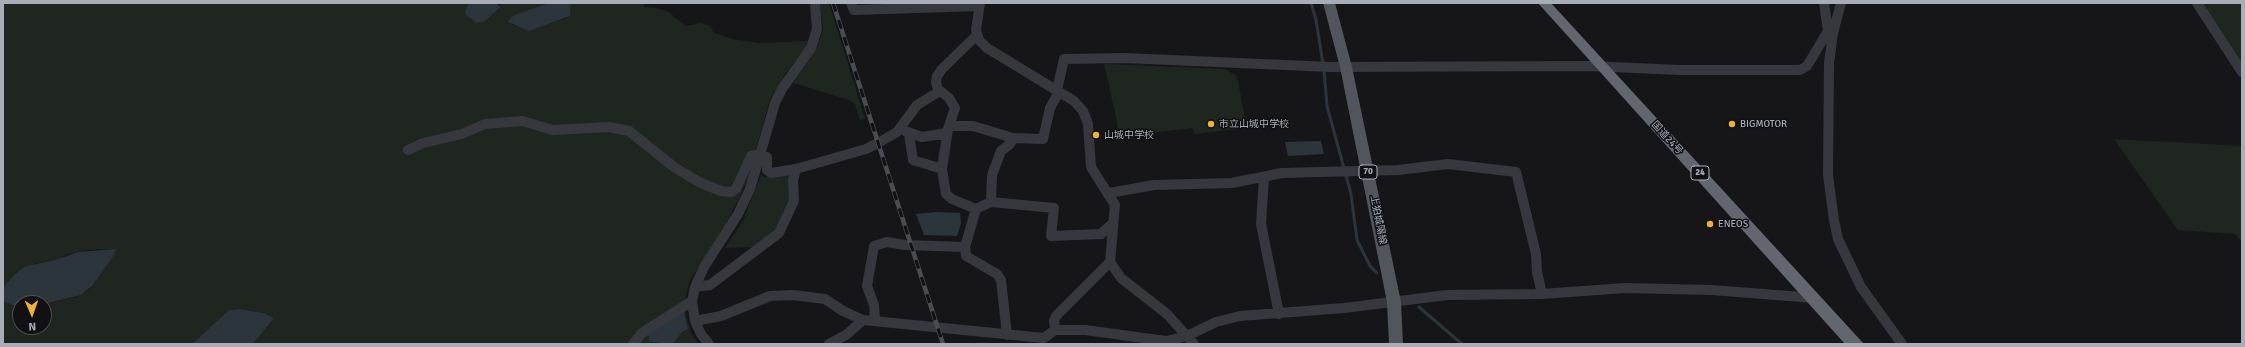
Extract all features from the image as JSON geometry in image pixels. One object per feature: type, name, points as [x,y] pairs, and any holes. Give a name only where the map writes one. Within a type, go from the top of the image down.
[{"type":"highway","name":"国道24号","points":[[1544,3],[1855,344]]},
{"type":"main road","name":"上狛城陽線","points":[[1329,3],[1346,67],[1394,302],[1396,344]]},
{"type":"street","points":[[709,344],[701,334],[695,321],[692,301],[695,287],[704,267],[738,214],[755,177],[775,103],[782,89],[811,48],[817,29],[815,3]]},
{"type":"street","points":[[851,3],[854,10],[980,5],[975,24],[977,35],[987,48],[996,55],[1058,91],[1077,104],[1086,115],[1091,167],[1095,176],[1109,193],[1115,205],[1110,262],[1121,278],[1167,314],[1190,341]]},
{"type":"street","points":[[900,128],[909,134],[930,137],[948,129],[973,126],[1013,138],[1043,139],[1047,128],[1050,108],[1058,91],[1064,59],[1125,58],[1324,67],[1603,67],[1800,70],[1807,66],[1831,32],[1824,3]]},
{"type":"street","points":[[1841,3],[1831,32],[1829,63],[1827,140],[1828,175],[1834,220],[1838,239],[1861,287],[1902,344]]},
{"type":"street","points":[[2197,3],[2242,72]]},
{"type":"street","points":[[976,210],[952,199],[946,194],[942,169],[948,129],[955,108],[949,98],[940,91],[936,85],[937,76],[968,42],[977,35]]},
{"type":"street","points":[[408,150],[423,143],[462,134],[485,124],[496,122],[524,122],[542,128],[562,131],[619,128],[639,137],[674,167],[710,187],[727,192],[738,187],[751,156],[761,154],[767,156],[769,172],[775,174],[866,149],[897,132],[917,105],[940,91]]},
{"type":"street","points":[[909,134],[913,160],[942,169]]},
{"type":"street","points":[[991,202],[992,175],[1001,151],[1010,144],[1013,138]]},
{"type":"street","points":[[1109,193],[1154,185],[1232,183],[1282,173],[1408,170],[1448,164],[1516,172],[1536,254],[1537,272],[1542,294]]},
{"type":"street","points":[[695,287],[710,285],[779,233],[794,201],[793,180],[796,169]]},
{"type":"street","points":[[1264,177],[1261,224],[1279,314]]},
{"type":"street","points":[[1007,335],[1001,280],[998,274],[966,256],[964,247],[976,210],[991,202],[1054,208],[1051,236],[1101,234],[1113,223]]},
{"type":"street","points":[[875,320],[874,304],[867,286],[874,246],[878,243],[887,242],[905,246],[964,247]]},
{"type":"street","points":[[695,321],[715,318],[780,294],[818,297],[863,320],[875,320],[1007,335],[1046,341],[1055,330],[1054,321],[1056,316],[1110,262]]},
{"type":"street","points":[[1055,330],[1097,331],[1166,341],[1190,341],[1216,322],[1228,318],[1394,302],[1447,295],[1542,294],[1625,288],[1712,290],[1814,298]]},
{"type":"street","points":[[633,344],[642,333],[692,301]]},
{"type":"street","points":[[829,344],[846,335],[863,320]]},
{"type":"shaded area","points":[[3,3],[469,3],[467,7],[485,21],[501,8],[500,4],[496,3],[549,3],[517,14],[510,24],[533,30],[547,23],[565,19],[570,15],[571,3],[644,3],[644,7],[656,8],[669,12],[685,26],[701,23],[710,26],[714,33],[733,39],[759,43],[808,41],[806,48],[785,74],[769,102],[748,178],[724,227],[690,280],[686,295],[685,310],[690,331],[698,344],[673,344],[682,332],[688,329],[684,311],[650,342],[652,344],[253,344],[274,318],[264,313],[239,309],[229,310],[192,344],[3,344],[3,301],[12,305],[12,335],[52,335],[52,302],[76,297],[89,290],[115,252],[114,249],[88,250],[68,254],[56,260],[37,263],[16,272],[3,287]]},
{"type":"shaded area","points":[[469,3],[496,3],[501,7],[485,21],[477,23],[466,15],[465,11]]},
{"type":"shaded area","points":[[549,3],[571,3],[570,16],[529,31],[508,22],[510,18],[517,14]]},
{"type":"shaded area","points":[[820,3],[829,3],[865,119],[860,120],[855,104],[849,100],[793,83],[817,48],[823,29]]},
{"type":"shaded area","points":[[2201,3],[2242,3],[2242,64]]},
{"type":"shaded area","points":[[1104,64],[1225,69],[1237,76],[1247,128],[1195,134],[1192,128],[1129,136],[1119,131]]},
{"type":"shaded area","points":[[2114,139],[2242,146],[2242,242],[2235,234],[2178,230]]},
{"type":"shaded area","points":[[1321,141],[1324,154],[1288,156],[1285,142]]},
{"type":"shaded area","points":[[792,172],[792,196],[777,232],[752,247],[725,248],[743,221],[761,175],[764,177]]},
{"type":"shaded area","points":[[936,212],[960,213],[961,223],[957,236],[924,235],[916,214]]},
{"type":"shaded area","points":[[116,250],[92,286],[81,295],[52,302],[52,295],[12,295],[12,305],[3,301],[3,287],[16,273],[26,266],[55,260],[78,252]]},
{"type":"shaded area","points":[[239,309],[264,313],[274,318],[253,344],[192,344],[229,310]]},
{"type":"shaded area","points":[[684,311],[688,329],[682,332],[673,344],[650,342],[648,334]]},
{"type":"waterway","points":[[1311,3],[1316,20],[1323,64]]},
{"type":"waterway","points":[[1324,70],[1327,106],[1351,194],[1357,240],[1370,266],[1377,273]]},
{"type":"waterway","points":[[1419,307],[1462,344]]},
{"type":"railway","points":[[833,3],[943,344]]},
{"type":"place","name":"市立山城中学校","points":[[1211,124]]},
{"type":"place","name":"BIGMOTOR","points":[[1732,124]]},
{"type":"place","name":"山城中学校","points":[[1096,135]]},
{"type":"place","name":"ENEOS","points":[[1710,224]]}]
